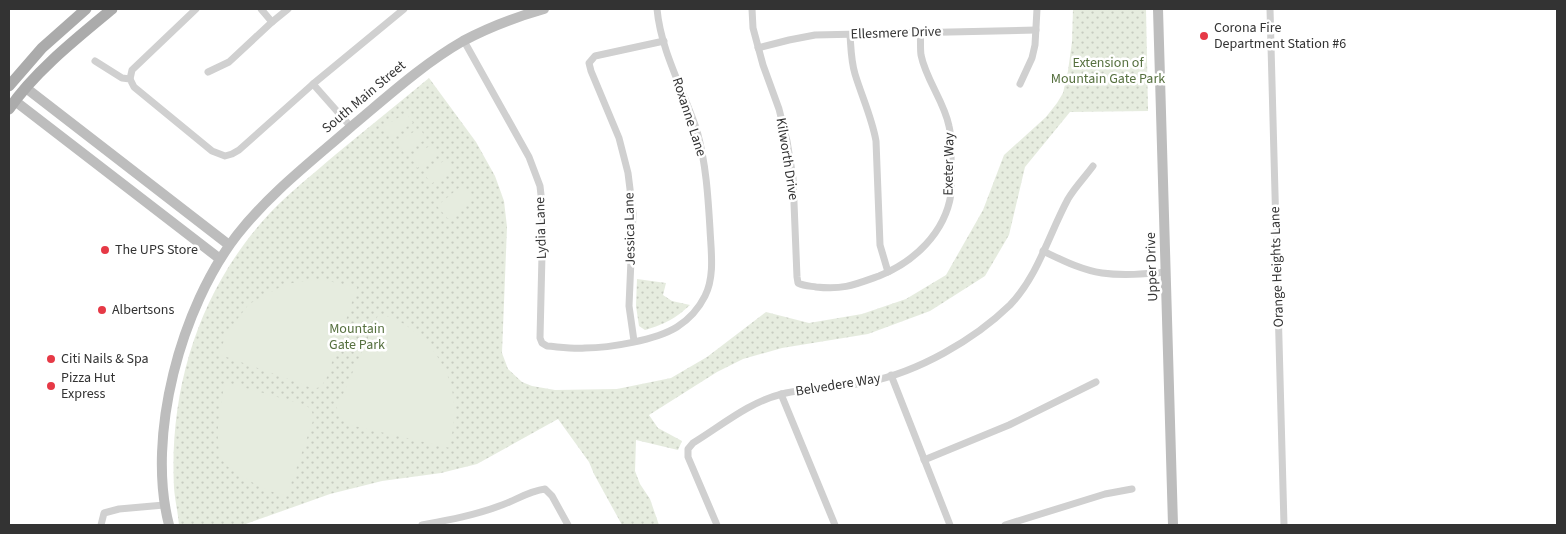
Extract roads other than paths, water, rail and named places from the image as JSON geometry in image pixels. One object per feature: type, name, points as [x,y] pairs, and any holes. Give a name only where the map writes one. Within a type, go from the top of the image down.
[{"type":"main road","points":[[86,9],[42,48],[11,80],[26,88],[229,245]]},
{"type":"main road","points":[[112,9],[54,60],[11,102],[220,259]]},
{"type":"main road","name":"South Main Street","points":[[169,525],[164,505],[162,476],[164,433],[171,385],[188,321],[229,245],[264,203],[320,153],[430,62],[464,41],[496,25],[544,9]]},
{"type":"main road","name":"Upper Drive","points":[[1158,9],[1173,525]]},
{"type":"main road","points":[[121,184],[126,178],[130,177],[146,190],[158,191]]},
{"type":"street","points":[[196,9],[132,70],[130,79],[134,87],[212,151],[224,156],[239,150],[313,84],[404,9]]},
{"type":"street","points":[[261,9],[272,22]]},
{"type":"street","points":[[208,72],[229,62],[288,9]]},
{"type":"street","name":"Roxanne Lane","points":[[634,341],[667,332],[693,314],[705,296],[710,279],[711,260],[707,180],[697,131],[664,41],[658,22],[657,9]]},
{"type":"street","name":"Kilworth Drive","points":[[752,9],[753,28],[758,48],[779,109],[787,141],[793,178],[798,283]]},
{"type":"street","points":[[1020,84],[1032,58],[1037,9]]},
{"type":"street","name":"Orange Heights Lane","points":[[1270,9],[1284,525]]},
{"type":"street","name":"Ellesmere Drive","points":[[758,48],[815,36],[1036,30]]},
{"type":"street","name":"Exeter Way","points":[[798,283],[825,288],[842,288],[853,286],[888,272],[908,261],[924,248],[947,210],[951,193],[949,126],[921,54],[920,32]]},
{"type":"street","points":[[850,35],[855,73],[874,127],[880,244],[888,272]]},
{"type":"street","name":"Lydia Lane","points":[[464,41],[529,157],[540,186],[543,213],[540,338],[542,343],[547,346],[603,348],[634,341]]},
{"type":"street","name":"Jessica Lane","points":[[634,341],[629,306],[633,213],[628,173],[619,138],[589,63],[595,56],[664,41]]},
{"type":"street","points":[[96,61],[122,78],[130,79]]},
{"type":"street","points":[[313,84],[351,127]]},
{"type":"street","name":"Belvedere Way","points":[[716,525],[688,457],[688,449],[693,443],[753,405],[781,394],[868,382],[907,370],[948,351],[986,327],[1011,304],[1027,284],[1069,197],[1093,166]]},
{"type":"street","points":[[1043,251],[1080,267],[1101,273],[1123,275],[1166,272]]},
{"type":"street","points":[[892,375],[950,525]]},
{"type":"street","points":[[924,460],[1009,425],[1096,382]]},
{"type":"street","points":[[781,394],[834,525]]},
{"type":"street","points":[[422,525],[460,522],[536,490],[545,489],[552,496],[568,525]]},
{"type":"street","points":[[1005,525],[1105,494],[1132,489]]},
{"type":"street","points":[[101,525],[104,513],[119,509],[164,505]]},
{"type":"place","name":"Corona Fire Department Station #6","points":[[1204,36]]},
{"type":"place","name":"The UPS Store","points":[[105,250]]},
{"type":"place","name":"Albertsons","points":[[102,310]]},
{"type":"place","name":"Citi Nails & Spa","points":[[51,359]]},
{"type":"place","name":"Pizza Hut Express","points":[[51,386]]},
{"type":"park label","name":"Extension of Mountain Gate Park","points":[[1108,72]]},
{"type":"park label","name":"Mountain Gate Park","points":[[357,338]]}]
